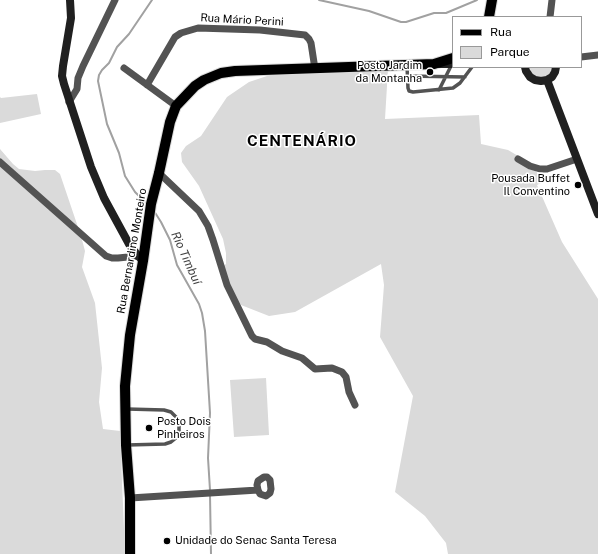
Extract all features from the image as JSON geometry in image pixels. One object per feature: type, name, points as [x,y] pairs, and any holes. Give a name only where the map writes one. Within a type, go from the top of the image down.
[{"type":"main road","points":[[488,16],[492,0]]},
{"type":"main road","name":"Rua Bernardino Monteiro","points":[[130,554],[130,498],[126,445],[125,386],[130,335],[140,258],[170,122],[176,106],[195,86],[204,80],[221,73],[235,71],[315,69],[452,62]]},
{"type":"street","points":[[70,0],[71,18],[62,76],[69,102],[91,167],[104,198],[129,244],[140,258]]},
{"type":"street","points":[[69,102],[77,89],[78,78],[83,66],[115,0]]},
{"type":"street","points":[[550,16],[552,0]]},
{"type":"street","name":"Rua Mário Perini","points":[[147,85],[175,37],[181,33],[198,28],[260,30],[304,35],[311,43],[315,69]]},
{"type":"street","points":[[582,56],[598,55]]},
{"type":"street","points":[[124,68],[176,106]]},
{"type":"street","points":[[525,68],[530,77],[541,81],[552,77],[556,68]]},
{"type":"street","points":[[547,80],[598,214]]},
{"type":"street","points":[[518,159],[530,166],[540,169],[547,169],[577,159]]},
{"type":"street","points":[[0,162],[106,256],[112,258],[140,258]]},
{"type":"street","points":[[159,173],[199,211],[208,226],[227,285],[249,332],[255,339],[267,342],[282,351],[302,358],[313,368],[332,368],[342,372],[346,377],[349,392],[355,405]]},
{"type":"street","points":[[130,498],[258,490]]},
{"type":"lane","points":[[439,90],[452,62]]},
{"type":"lane","points":[[407,65],[409,91],[439,90],[457,86],[471,68]]},
{"type":"lane","points":[[407,76],[465,77]]},
{"type":"lane","points":[[125,409],[164,410],[171,412],[176,417],[179,424],[179,432],[176,438],[171,442],[165,444],[126,445]]},
{"type":"green space","points":[[529,68],[554,68],[545,78],[533,76]]},
{"type":"green space","points":[[388,69],[385,119],[479,115],[481,144],[508,150],[525,160],[545,181],[537,185],[562,242],[598,299],[598,554],[448,554],[446,543],[425,516],[395,492],[413,396],[380,337],[384,285],[381,264],[295,312],[269,316],[241,305],[229,289],[220,268],[226,264],[226,253],[223,239],[199,186],[182,162],[181,153],[186,146],[201,136],[227,97],[249,82],[282,71]]},
{"type":"green space","points":[[37,94],[41,114],[0,123],[0,97]]},
{"type":"green space","points":[[0,149],[19,169],[35,171],[55,170],[60,174],[81,236],[85,251],[82,267],[95,303],[102,368],[99,402],[103,429],[120,431],[125,554],[0,554]]},
{"type":"green space","points":[[266,378],[269,435],[234,437],[230,380]]},
{"type":"waterway","name":"Rio Timbuí","points":[[148,205],[135,192],[125,176],[119,153],[107,124],[98,81],[99,75],[109,63],[117,47],[129,34],[152,0]]},
{"type":"waterway","name":"Rio Timbuí","points":[[319,0],[369,11],[401,22],[406,22],[434,13],[446,13],[477,0]]},
{"type":"waterway","name":"Rio Timbuí","points":[[154,211],[170,240],[177,265],[199,304],[202,313],[205,331],[210,413],[208,458],[210,490]]},
{"type":"waterway","name":"Rio Timbuí","points":[[210,495],[211,554]]},
{"type":"place","name":"Posto Jardim da Montanha","points":[[430,72]]},
{"type":"place","name":"Pousada Buffet Il Conventino","points":[[578,185]]},
{"type":"place","name":"Posto Dois Pinheiros","points":[[149,428]]},
{"type":"place","name":"Unidade do Senac Santa Teresa","points":[[167,541]]},
{"type":"district","name":"CENTENÁRIO","points":[[302,141]]}]
